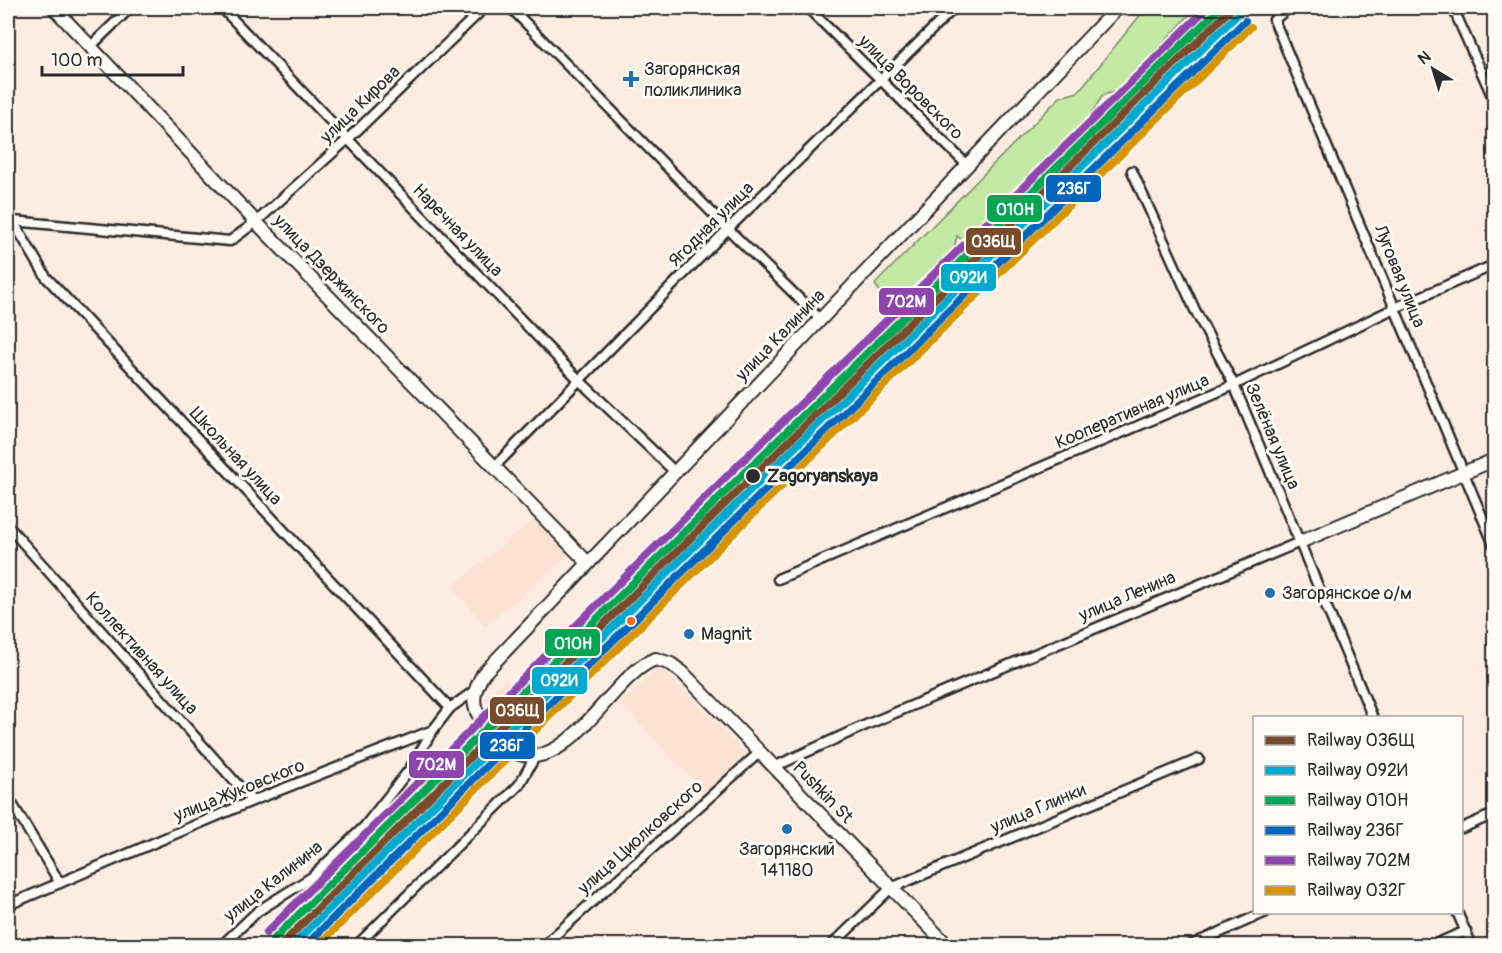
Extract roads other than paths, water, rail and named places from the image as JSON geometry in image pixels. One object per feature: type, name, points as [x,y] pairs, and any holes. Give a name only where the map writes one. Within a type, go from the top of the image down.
[{"type":"main road","name":"улица Дзержинского","points":[[54,8],[256,222],[588,563]]},
{"type":"main road","name":"улица Калинина","points":[[474,691],[483,674],[966,164],[1117,8]]},
{"type":"main road","name":"улица Ленина","points":[[1300,542],[1494,459]]},
{"type":"main road","name":"Pushkin St","points":[[535,757],[553,750],[568,740],[640,667],[656,659],[671,664],[948,945]]},
{"type":"main road","points":[[474,691],[474,706],[490,730],[509,748],[522,755],[535,757]]},
{"type":"street","points":[[91,46],[130,8]]},
{"type":"street","name":"Наречная улица","points":[[222,8],[580,381],[675,472]]},
{"type":"street","name":"улица Кирова","points":[[10,220],[230,241],[256,222],[348,140],[484,8]]},
{"type":"street","points":[[511,8],[728,229],[820,319]]},
{"type":"street","name":"улица Воровского","points":[[808,8],[966,164]]},
{"type":"street","name":"Ягодная улица","points":[[494,468],[728,229],[954,8]]},
{"type":"street","name":"Луговая улица","points":[[1288,8],[1274,20],[1494,545]]},
{"type":"street","points":[[1453,8],[1492,85],[1494,100]]},
{"type":"street","name":"Зелёная улица","points":[[1132,171],[1195,310],[1234,385],[1373,716]]},
{"type":"street","name":"Школьная улица","points":[[10,220],[46,277],[450,708]]},
{"type":"street","name":"Кооперативная улица","points":[[778,579],[1234,385],[1395,308],[1494,265]]},
{"type":"street","name":"Коллективная улица","points":[[8,526],[252,801]]},
{"type":"street","name":"улица Ленина","points":[[774,767],[859,728],[1300,542]]},
{"type":"street","points":[[433,730],[450,708],[474,691]]},
{"type":"street","name":"улица Жуковского","points":[[8,905],[252,801],[433,730]]},
{"type":"street","name":"улица Калинина","points":[[221,945],[258,911],[312,877],[364,827],[409,770],[433,730]]},
{"type":"street","name":"улица Циолковского","points":[[543,945],[760,752]]},
{"type":"street","points":[[356,945],[519,784],[535,757]]},
{"type":"street","name":"улица Глинки","points":[[891,888],[1199,759]]},
{"type":"street","points":[[8,796],[60,883]]},
{"type":"street","points":[[1463,827],[1494,814]]},
{"type":"street","points":[[831,945],[891,888]]},
{"type":"street","points":[[1189,945],[1261,914]]},
{"type":"street","points":[[1458,914],[1472,945]]},
{"type":"street","points":[[1431,945],[1466,931]]},
{"type":"rail line","name":"702М","points":[[266,933],[727,476],[1207,8]]},
{"type":"rail line","name":"010Н","points":[[273,940],[734,483],[1220,8]]},
{"type":"rail line","name":"036Щ","points":[[280,946],[740,489],[1232,8]]},
{"type":"rail line","name":"092И","points":[[292,946],[746,495],[1238,14]]},
{"type":"rail line","name":"236Г","points":[[305,946],[753,502],[1245,21]]},
{"type":"rail line","name":"032Г","points":[[318,946],[759,508],[1251,27]]},
{"type":"place","name":"Загорянская поликлиника","points":[[631,79]]},
{"type":"place","name":"Zagoryanskaya","points":[[753,476]]},
{"type":"place","name":"Загорянское о/м","points":[[1270,593]]},
{"type":"place","name":"Magnit","points":[[689,634]]},
{"type":"place","name":"Загорянский 141180","points":[[787,829]]}]
